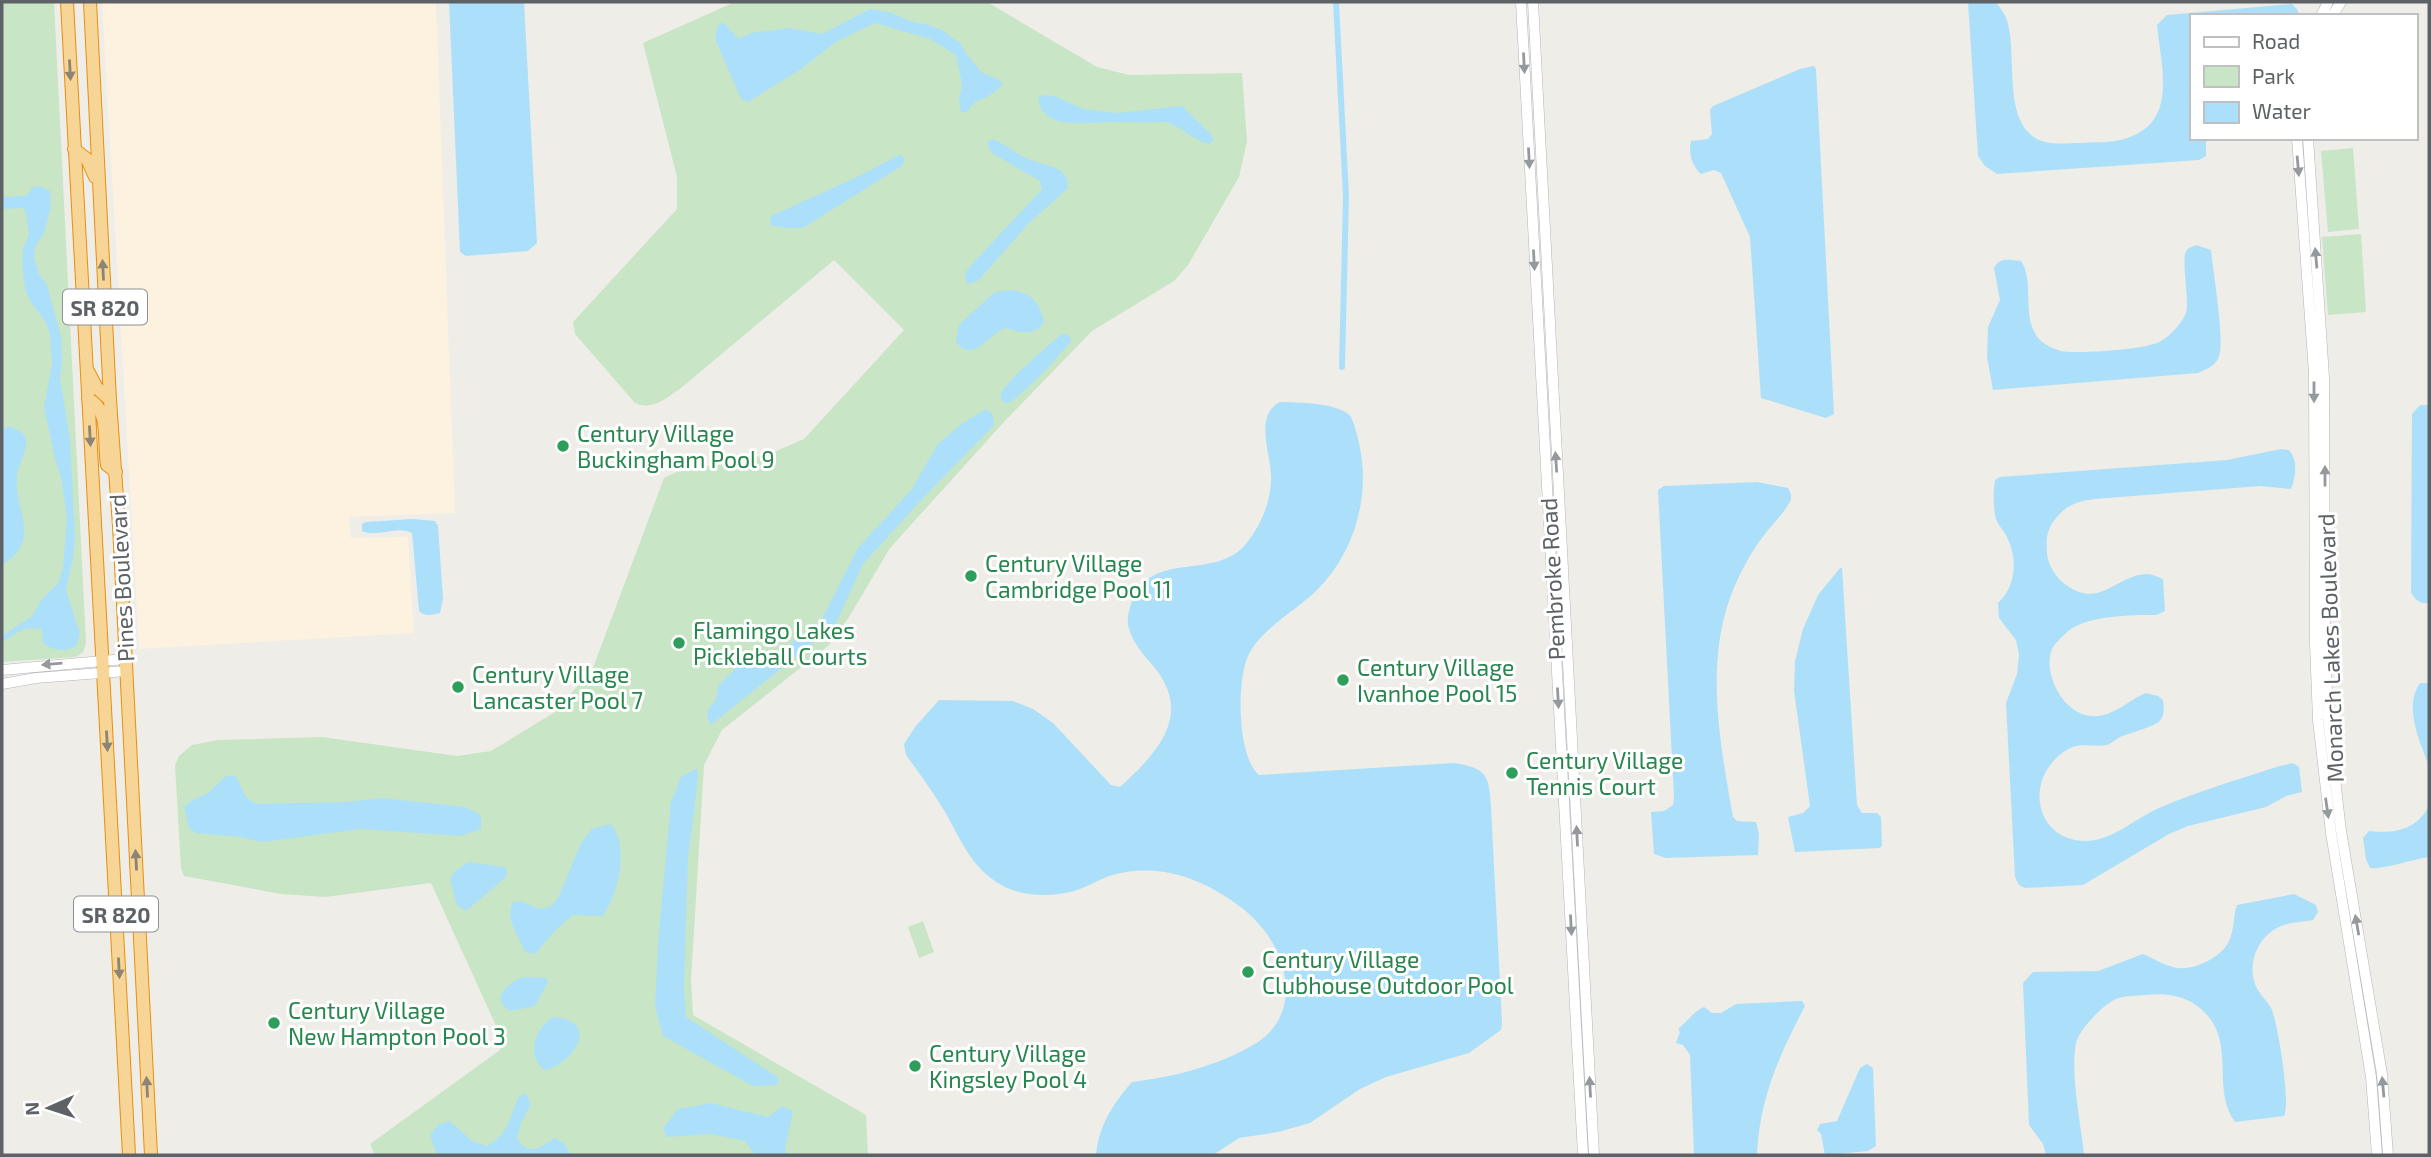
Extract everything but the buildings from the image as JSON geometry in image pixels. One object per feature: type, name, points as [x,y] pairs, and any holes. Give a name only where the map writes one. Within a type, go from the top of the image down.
[{"type":"highway","name":"Pines Boulevard","points":[[67,2],[129,1155]]},
{"type":"highway","name":"Pines Boulevard","points":[[90,2],[151,1155]]},
{"type":"highway","points":[[74,149],[87,159],[98,184]]},
{"type":"highway","points":[[86,368],[97,388],[110,400]]},
{"type":"highway","points":[[88,399],[93,401],[102,413],[107,464],[116,472]]},
{"type":"street","name":"Pembroke Road","points":[[1521,2],[1583,1155]]},
{"type":"street","name":"Pembroke Road","points":[[1533,2],[1594,1155]]},
{"type":"street","points":[[1523,32],[1534,31]]},
{"type":"street","name":"Monarch Lakes Boulevard","points":[[2297,140],[2314,373],[2315,643],[2318,720],[2329,822],[2371,1076],[2377,1155]]},
{"type":"street","name":"Monarch Lakes Boulevard","points":[[2308,140],[2324,377],[2328,718],[2341,831],[2382,1073],[2388,1155]]},
{"type":"street","points":[[2,670],[126,665]]},
{"type":"street","points":[[2,684],[103,667]]},
{"type":"shaded area","points":[[102,2],[436,2],[455,513],[349,517],[351,538],[408,537],[414,633],[139,649]]},
{"type":"green space","points":[[2,2],[54,2],[86,643],[83,652],[76,657],[2,662]]},
{"type":"green space","points":[[735,2],[987,2],[1097,67],[1129,75],[1242,73],[1247,141],[1239,177],[1188,265],[1174,281],[1092,331],[1003,423],[890,548],[829,645],[722,730],[704,765],[691,980],[693,1015],[866,1115],[868,1155],[375,1155],[370,1144],[500,1050],[503,1041],[431,883],[325,897],[281,894],[184,876],[181,868],[175,765],[179,756],[192,745],[218,740],[322,737],[457,756],[491,751],[555,712],[593,668],[664,478],[677,472],[767,455],[804,439],[904,330],[834,260],[681,388],[659,402],[648,405],[635,403],[575,334],[573,322],[677,209],[677,177],[643,43]]},
{"type":"green space","points":[[2353,148],[2359,229],[2328,232],[2321,151]]},
{"type":"green space","points":[[2361,234],[2366,312],[2328,315],[2322,237]]},
{"type":"green space","points":[[923,921],[934,952],[919,958],[908,927]]},
{"type":"water","points":[[449,2],[524,2],[537,243],[528,251],[466,256],[460,252]]},
{"type":"water","points":[[1968,2],[1996,2],[2004,13],[2010,33],[2014,96],[2022,124],[2035,138],[2054,143],[2124,139],[2141,132],[2153,121],[2163,92],[2157,25],[2167,15],[2292,4],[2297,9],[2299,14],[2190,14],[2190,140],[2206,140],[2206,156],[2199,160],[1997,174],[1985,166],[1978,156]]},
{"type":"water","points":[[870,9],[892,13],[942,30],[962,45],[981,72],[1001,81],[1003,85],[989,96],[975,102],[967,112],[961,112],[959,101],[962,84],[956,55],[930,39],[875,23],[836,42],[801,69],[748,102],[741,99],[716,41],[717,30],[723,22],[739,39],[751,33],[790,28],[822,34]]},
{"type":"water","points":[[1814,66],[1834,414],[1826,418],[1761,398],[1750,237],[1721,173],[1714,170],[1701,174],[1690,155],[1691,141],[1708,139],[1712,134],[1710,110],[1713,106],[1800,69]]},
{"type":"water","points":[[1043,95],[1055,96],[1083,109],[1118,113],[1182,106],[1214,140],[1208,144],[1166,122],[1057,121],[1041,109],[1038,98]]},
{"type":"water","points":[[996,140],[1032,161],[1060,170],[1067,180],[1068,188],[1028,224],[978,281],[969,284],[966,282],[965,273],[1042,189],[1040,181],[992,153],[987,143]]},
{"type":"water","points":[[902,155],[905,162],[900,167],[803,228],[770,225],[771,216]]},
{"type":"water","points":[[40,186],[50,191],[51,206],[45,231],[35,248],[34,258],[39,274],[47,285],[61,337],[60,377],[70,440],[75,538],[66,590],[80,634],[77,645],[64,650],[51,648],[43,643],[42,630],[36,628],[20,631],[2,642],[2,636],[32,616],[42,599],[59,582],[63,567],[67,518],[61,477],[44,407],[52,364],[50,334],[25,289],[22,264],[23,248],[29,235],[26,214],[23,208],[2,209],[2,197],[26,196],[33,187]]},
{"type":"water","points":[[2196,245],[2211,250],[2218,305],[2220,348],[2218,359],[2211,367],[2198,373],[1993,390],[1987,357],[1988,327],[2000,300],[1994,268],[1999,262],[2021,261],[2027,280],[2031,324],[2042,342],[2061,351],[2112,351],[2153,344],[2164,339],[2179,325],[2187,307],[2185,254]]},
{"type":"water","points":[[1011,290],[1024,293],[1034,300],[1044,322],[1040,327],[1031,332],[1005,328],[975,349],[962,348],[956,342],[959,325],[990,296],[996,292]]},
{"type":"water","points":[[1064,333],[1071,341],[1064,350],[1026,389],[1009,403],[1004,403],[1001,397],[1005,387],[1030,361]]},
{"type":"water","points":[[1280,402],[1329,406],[1346,412],[1351,417],[1360,448],[1363,486],[1361,505],[1350,541],[1331,575],[1263,636],[1249,654],[1242,681],[1241,699],[1246,752],[1259,775],[1454,763],[1473,767],[1484,775],[1489,787],[1491,807],[1501,1030],[1469,1053],[1386,1077],[1360,1089],[1310,1123],[1278,1132],[1239,1138],[1213,1155],[1096,1155],[1100,1134],[1108,1116],[1132,1082],[1179,1074],[1210,1065],[1253,1045],[1273,1029],[1284,1007],[1286,989],[1278,954],[1267,934],[1242,908],[1212,888],[1179,875],[1145,870],[1127,872],[1109,876],[1075,891],[1054,895],[1030,894],[1007,888],[985,874],[977,865],[906,755],[904,744],[939,700],[1013,701],[1033,709],[1053,723],[1111,785],[1120,787],[1152,754],[1161,741],[1171,714],[1170,699],[1163,680],[1140,650],[1130,631],[1128,616],[1136,593],[1148,579],[1164,571],[1218,561],[1235,554],[1249,540],[1269,497],[1271,472],[1265,427],[1272,408]]},
{"type":"water","points":[[2420,405],[2429,405],[2429,603],[2418,601],[2411,592],[2412,414]]},
{"type":"water","points":[[986,409],[993,415],[994,425],[863,564],[837,621],[711,725],[707,716],[708,709],[716,700],[718,686],[739,665],[754,664],[783,649],[821,621],[858,548],[912,489],[937,445],[960,425]]},
{"type":"water","points":[[10,426],[22,432],[26,439],[26,449],[17,476],[24,535],[14,556],[2,565],[2,429]]},
{"type":"water","points":[[2281,449],[2289,450],[2294,458],[2295,474],[2291,489],[2260,486],[2095,499],[2070,506],[2054,521],[2047,538],[2047,556],[2051,568],[2061,581],[2086,594],[2106,590],[2135,576],[2153,575],[2163,579],[2165,611],[2156,615],[2097,619],[2067,632],[2053,647],[2050,659],[2050,670],[2058,691],[2072,708],[2091,716],[2106,714],[2146,693],[2163,700],[2164,711],[2162,719],[2157,723],[2109,744],[2073,747],[2061,754],[2049,766],[2042,780],[2040,794],[2041,808],[2056,831],[2070,838],[2087,841],[2106,837],[2150,812],[2189,796],[2293,763],[2299,767],[2302,792],[2286,796],[2266,807],[2188,826],[2169,834],[2083,885],[2025,888],[2019,885],[2015,877],[2006,703],[2017,674],[2019,654],[2016,640],[1999,618],[1998,603],[2009,589],[2014,563],[2011,545],[1996,519],[1995,480],[2000,477],[2227,460]]},
{"type":"water","points":[[1757,482],[1788,488],[1791,500],[1754,550],[1733,590],[1719,645],[1717,703],[1733,817],[1737,821],[1756,822],[1759,834],[1758,855],[1666,858],[1654,854],[1651,812],[1664,811],[1673,805],[1674,797],[1658,490],[1664,486]]},
{"type":"water","points":[[413,519],[435,521],[438,526],[443,599],[440,613],[426,615],[419,611],[412,533],[400,530],[374,533],[362,531],[362,524],[366,522]]},
{"type":"water","points":[[1840,568],[1857,805],[1862,813],[1877,813],[1881,817],[1882,845],[1880,848],[1795,852],[1788,817],[1803,813],[1810,806],[1794,691],[1795,661],[1803,629],[1818,595]]},
{"type":"water","points":[[2420,683],[2429,683],[2429,766],[2413,713],[2415,692]]},
{"type":"water","points":[[697,768],[688,858],[684,988],[686,1017],[779,1078],[777,1085],[753,1086],[663,1036],[655,1007],[671,802],[681,777]]},
{"type":"water","points":[[226,776],[236,776],[246,797],[256,804],[348,802],[381,798],[465,807],[481,815],[481,829],[460,836],[361,829],[262,842],[196,833],[189,828],[184,807],[208,793]]},
{"type":"water","points":[[2429,806],[2429,857],[2370,868],[2363,838],[2369,831],[2404,829],[2418,820]]},
{"type":"water","points":[[611,824],[620,845],[620,870],[613,895],[603,916],[573,915],[535,954],[525,952],[511,921],[513,902],[520,901],[539,909],[550,907],[558,898],[581,843],[593,828]]},
{"type":"water","points":[[468,862],[504,867],[507,870],[506,877],[466,911],[457,905],[450,879],[455,871]]},
{"type":"water","points":[[2294,894],[2316,905],[2318,912],[2313,920],[2273,930],[2257,950],[2253,967],[2255,984],[2272,1010],[2277,1031],[2285,1081],[2284,1116],[2235,1122],[2225,1097],[2222,1055],[2216,1028],[2195,1004],[2164,994],[2126,996],[2114,1000],[2097,1013],[2086,1025],[2076,1043],[2075,1084],[2084,1155],[2046,1155],[2043,1144],[2029,1125],[2023,983],[2033,972],[2098,971],[2143,954],[2174,967],[2192,967],[2214,957],[2225,947],[2231,936],[2237,905]]},
{"type":"water","points":[[524,977],[546,978],[548,982],[535,1006],[511,1011],[503,1006],[500,997],[510,984]]},
{"type":"water","points":[[1802,1001],[1805,1006],[1772,1077],[1762,1114],[1757,1154],[1694,1155],[1690,1055],[1683,1045],[1676,1043],[1680,1032],[1678,1029],[1704,1007],[1712,1013],[1721,1013],[1736,1004]]},
{"type":"water","points":[[553,1017],[568,1020],[576,1026],[579,1033],[578,1042],[566,1059],[545,1070],[535,1058],[535,1043],[541,1028]]},
{"type":"water","points":[[1867,1064],[1873,1068],[1876,1146],[1868,1151],[1825,1155],[1821,1134],[1817,1130],[1820,1124],[1837,1121],[1860,1068]]},
{"type":"water","points":[[526,1094],[531,1104],[517,1138],[521,1144],[534,1149],[554,1138],[563,1142],[571,1155],[437,1155],[430,1135],[439,1124],[450,1121],[472,1141],[487,1146],[501,1135],[520,1095]]},
{"type":"water","points":[[711,1103],[768,1117],[782,1106],[793,1111],[785,1150],[788,1155],[755,1155],[745,1141],[711,1134],[667,1137],[663,1129],[678,1109]]},
{"type":"waterway","points":[[1336,2],[1346,196],[1342,367]]},
{"type":"place","name":"Century Village Buckingham Pool 9","points":[[563,446]]},
{"type":"place","name":"Century Village Cambridge Pool 11","points":[[971,576]]},
{"type":"place","name":"Flamingo Lakes Pickleball Courts","points":[[679,643]]},
{"type":"place","name":"Century Village Ivanhoe Pool 15","points":[[1343,680]]},
{"type":"place","name":"Century Village Lancaster Pool 7","points":[[458,687]]},
{"type":"place","name":"Century Village Tennis Court","points":[[1512,773]]},
{"type":"place","name":"Century Village Clubhouse Outdoor Pool","points":[[1248,972]]},
{"type":"place","name":"Century Village New Hampton Pool 3","points":[[274,1023]]},
{"type":"place","name":"Century Village Kingsley Pool 4","points":[[915,1066]]}]
